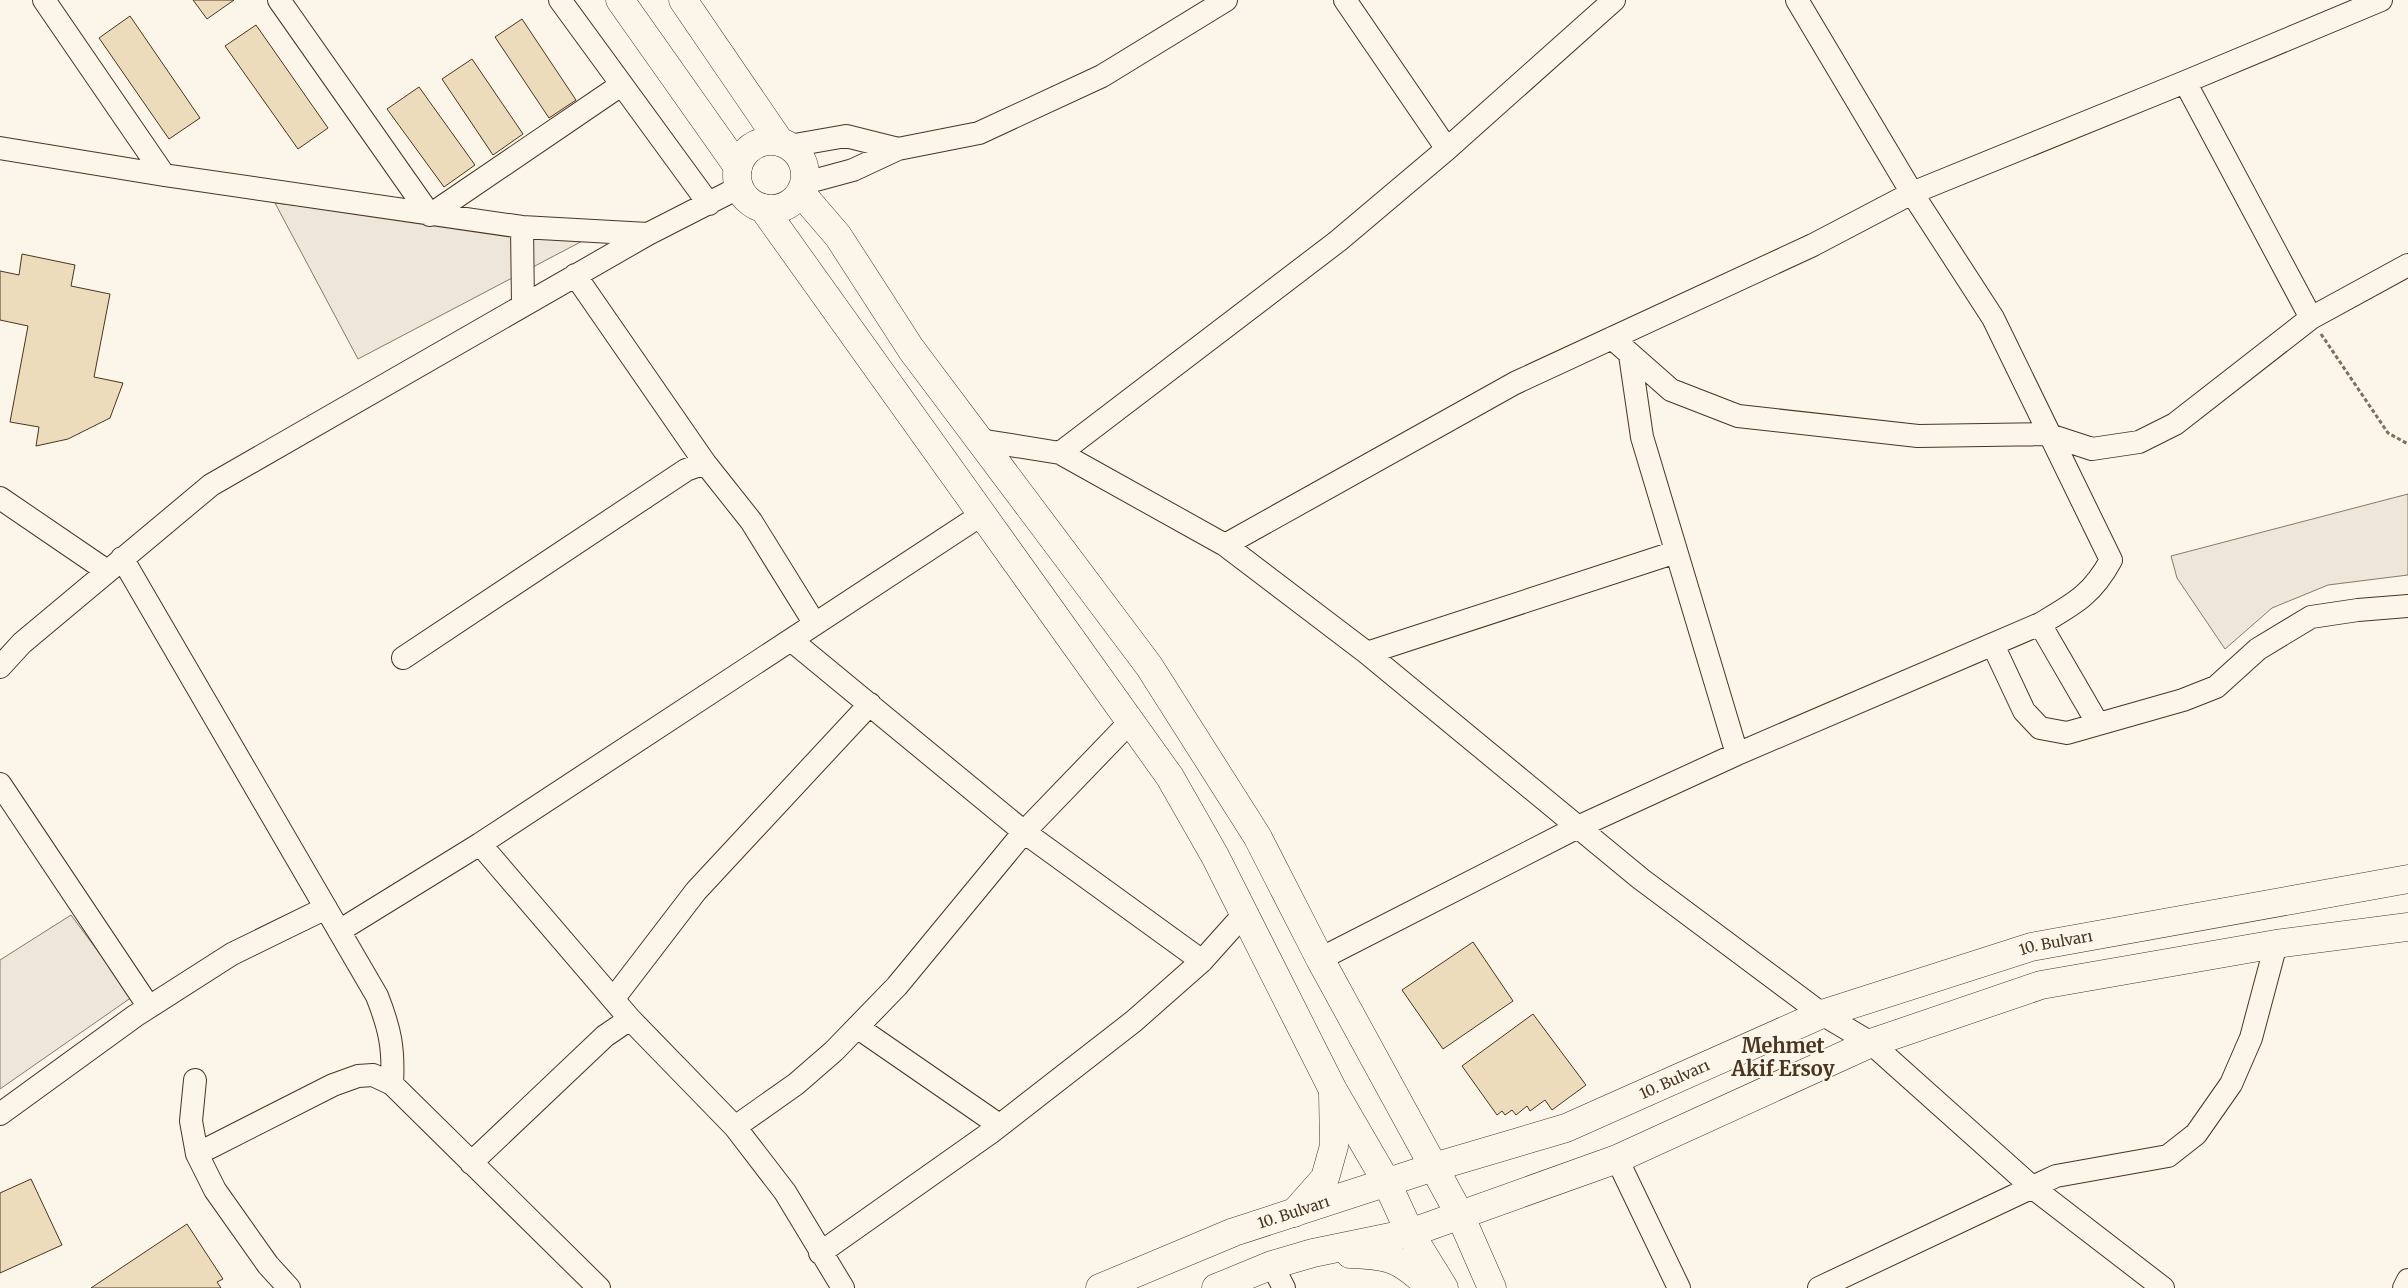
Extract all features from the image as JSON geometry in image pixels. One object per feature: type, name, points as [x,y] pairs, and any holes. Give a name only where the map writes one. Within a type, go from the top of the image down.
[{"type":"main road","points":[[620,0],[739,177],[753,204],[763,208],[784,206],[802,188]]},
{"type":"main road","points":[[683,0],[784,144],[803,162],[802,188],[838,236],[911,350],[1149,666],[1257,836],[1320,959],[1460,1215],[1492,1288]]},
{"type":"main road","points":[[739,177],[742,157],[758,143],[784,144]]},
{"type":"main road","points":[[763,208],[1170,777],[1216,856],[1332,1090],[1387,1183],[1410,1233],[1444,1288]]},
{"type":"main road","name":"10. Bulvarı","points":[[1100,1288],[1234,1232],[1434,1167],[1566,1128],[1822,1014],[2031,947],[2408,879]]},
{"type":"main road","points":[[1216,1288],[1278,1277],[1313,1253],[1410,1233],[1617,1159],[1871,1043],[2041,985],[2276,944],[2408,927]]},
{"type":"main road","points":[[1293,1213],[1325,1178],[1334,1146],[1332,1090]]},
{"type":"main road","points":[[1313,1253],[1381,1254],[1410,1268],[1431,1288]]},
{"type":"street","points":[[44,0],[164,176]]},
{"type":"street","points":[[279,0],[430,215]]},
{"type":"street","points":[[560,0],[710,204]]},
{"type":"street","points":[[1345,0],[1447,149]]},
{"type":"street","points":[[1060,453],[1338,241],[1447,149],[1614,0]]},
{"type":"street","points":[[1320,959],[1578,827],[1737,754],[1994,646],[2040,624],[2076,603],[2100,580],[2111,560],[1993,318],[1912,193],[1797,0]]},
{"type":"street","points":[[1225,545],[1515,383],[1814,244],[1912,193],[2186,82],[2381,0]]},
{"type":"street","points":[[802,188],[853,170],[898,149],[979,133],[1102,76],[1219,2]]},
{"type":"street","points":[[2186,82],[2311,318]]},
{"type":"street","points":[[430,215],[621,85]]},
{"type":"street","points":[[784,144],[846,136],[898,149]]},
{"type":"street","points":[[0,148],[164,176],[430,215],[522,227],[648,234]]},
{"type":"street","points":[[0,667],[22,643],[114,564],[211,485],[575,275],[648,234],[710,204],[739,177]]},
{"type":"street","points":[[522,227],[523,305]]},
{"type":"street","points":[[1612,338],[1671,390],[1738,416],[1918,436],[2050,434],[2092,448],[2140,442],[2175,424],[2311,318],[2408,264]]},
{"type":"street","points":[[575,275],[705,463],[750,521],[815,624]]},
{"type":"street","points":[[1630,355],[1642,437],[1737,754]]},
{"type":"street","points":[[979,440],[1060,453],[1225,545],[1367,653],[1641,879],[1822,1014],[1871,1043],[2032,1187],[2163,1288]]},
{"type":"street","points":[[403,658],[686,470],[705,463]]},
{"type":"street","points":[[0,498],[114,564],[326,908],[377,996],[388,1026],[393,1052],[392,1084]]},
{"type":"street","points":[[339,932],[480,844],[981,515]]},
{"type":"street","points":[[1367,653],[1676,552]]},
{"type":"street","points":[[1994,646],[2024,711],[2040,728],[2066,733],[2182,700],[2216,686],[2258,649],[2311,616],[2408,606]]},
{"type":"street","points":[[2040,624],[2098,724]]},
{"type":"street","points":[[791,640],[1024,832],[1202,961]]},
{"type":"street","points":[[614,998],[696,892],[870,704]]},
{"type":"street","points":[[735,1127],[796,1084],[834,1051],[897,986],[1024,832],[1130,722]]},
{"type":"street","points":[[0,784],[149,1007]]},
{"type":"street","points":[[480,844],[630,1018],[735,1127],[785,1192],[820,1253],[843,1288]]},
{"type":"street","points":[[0,1114],[149,1007],[232,954],[326,908]]},
{"type":"street","points":[[820,1253],[1000,1125],[1134,1021],[1202,961],[1245,913]]},
{"type":"street","points":[[1819,1288],[2056,1176],[2168,1156],[2196,1134],[2231,1084],[2251,1038],[2276,944]]},
{"type":"street","points":[[471,1163],[605,1036],[630,1018]]},
{"type":"street","points":[[857,1027],[1000,1125]]},
{"type":"street","points":[[197,1154],[333,1085],[358,1076],[373,1075],[392,1084],[599,1288]]},
{"type":"street","points":[[195,1080],[191,1121],[197,1154],[221,1197],[268,1265],[289,1288]]},
{"type":"street","points":[[1617,1159],[1679,1288]]},
{"type":"street","points":[[2404,1288],[2408,1280]]},
{"type":"path","points":[[2311,318],[2388,433],[2408,444]]},
{"type":"shaded area","points":[[275,203],[590,237],[358,359]]},
{"type":"shaded area","points":[[2408,494],[2408,575],[2328,585],[2272,608],[2225,649],[2177,578],[2171,556]]},
{"type":"shaded area","points":[[71,915],[132,997],[0,1089],[0,960]]},
{"type":"building","points":[[193,0],[234,0],[207,19]]},
{"type":"building","points":[[130,16],[200,118],[169,139],[99,38]]},
{"type":"building","points":[[522,19],[576,100],[549,118],[495,37]]},
{"type":"building","points":[[256,25],[328,128],[298,149],[225,46]]},
{"type":"building","points":[[472,59],[523,134],[493,155],[442,79]]},
{"type":"building","points":[[419,87],[475,165],[444,187],[387,109]]},
{"type":"building","points":[[22,254],[75,265],[71,286],[110,294],[94,377],[123,383],[110,418],[68,439],[36,446],[39,427],[10,422],[28,326],[0,320],[0,271],[19,275]]},
{"type":"building","points":[[1473,942],[1513,1001],[1443,1049],[1402,990]]},
{"type":"building","points":[[1533,1014],[1586,1085],[1552,1110],[1545,1100],[1530,1111],[1527,1106],[1516,1115],[1512,1110],[1505,1115],[1502,1111],[1497,1115],[1462,1066]]},
{"type":"building","points":[[31,1179],[62,1245],[0,1273],[0,1193]]},
{"type":"building","points":[[187,1224],[223,1279],[217,1282],[221,1288],[91,1288]]},
{"type":"district","name":"Mehmet Akif Ersoy","points":[[1783,1058]]}]
